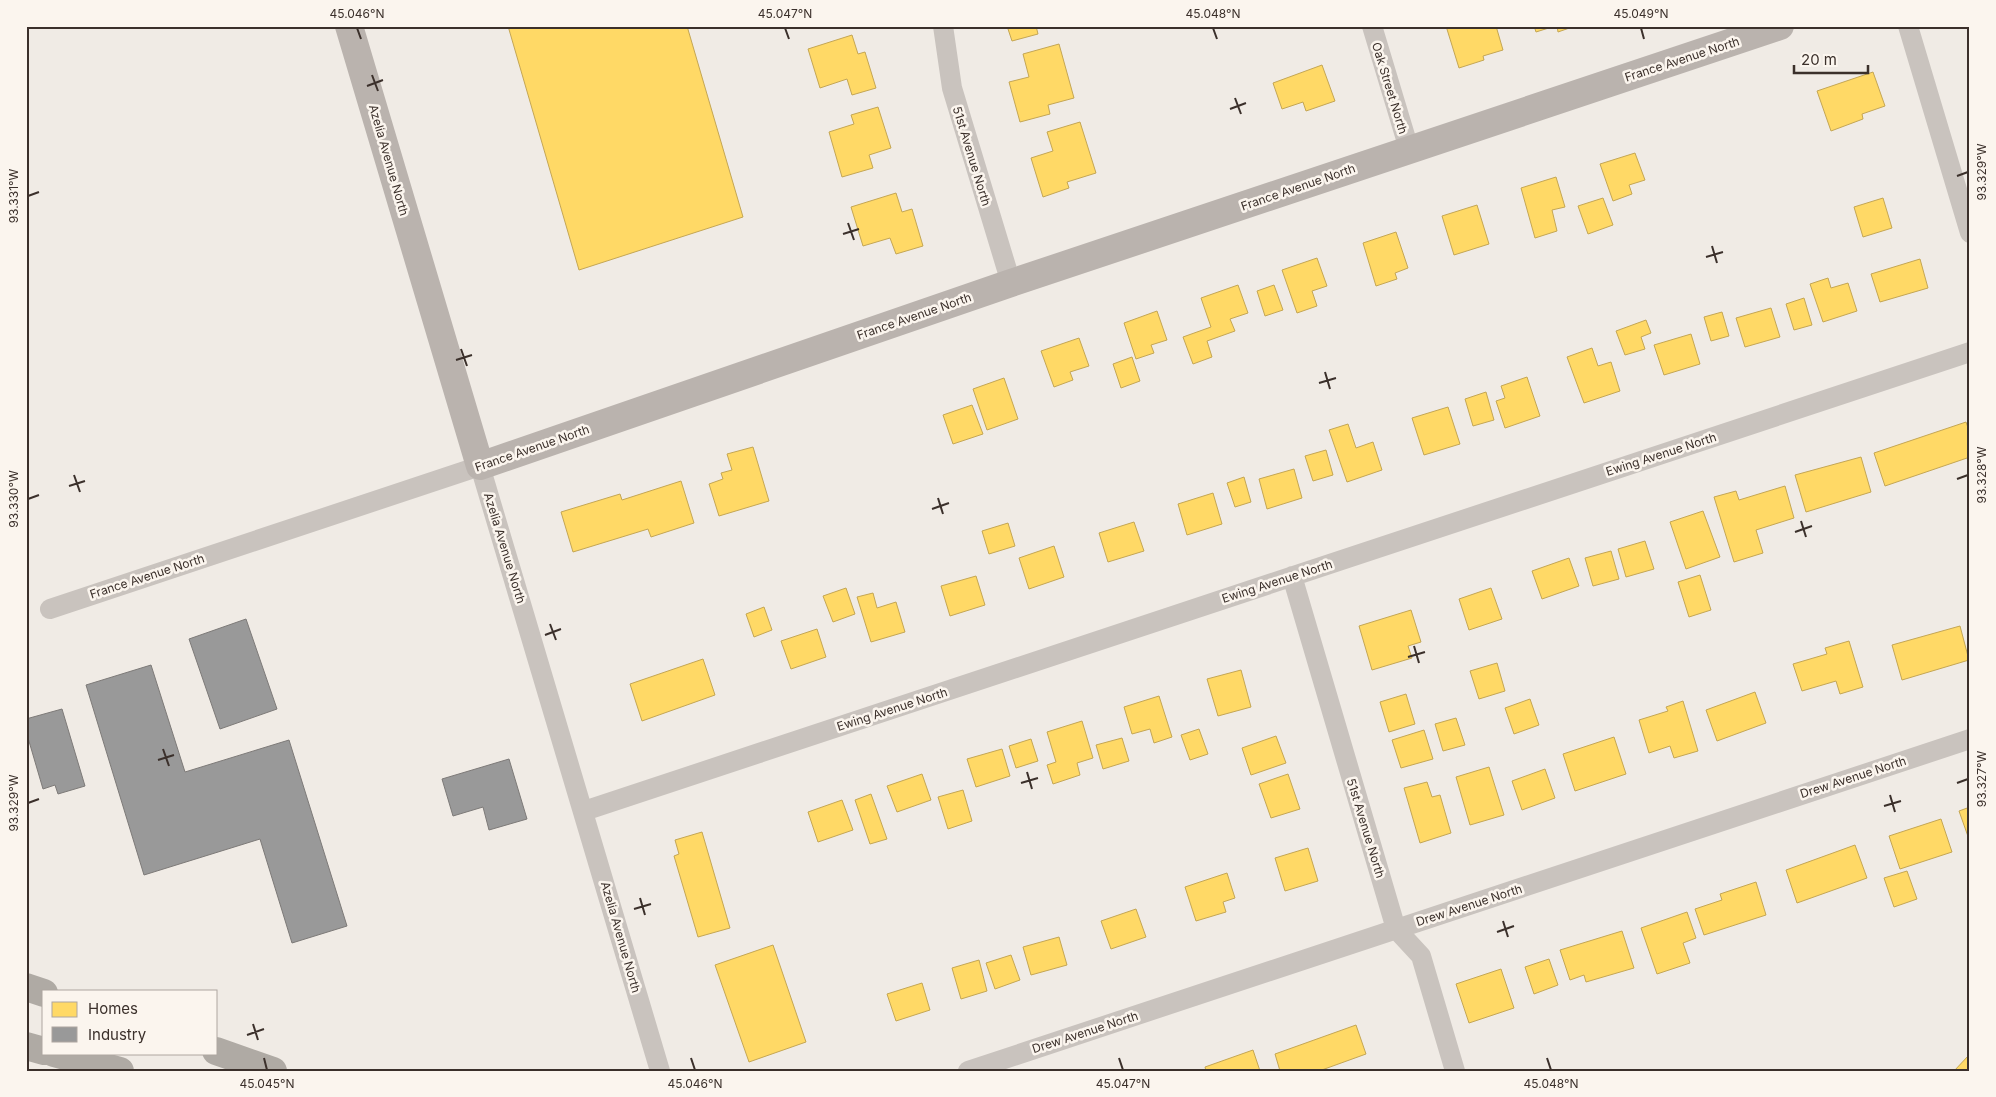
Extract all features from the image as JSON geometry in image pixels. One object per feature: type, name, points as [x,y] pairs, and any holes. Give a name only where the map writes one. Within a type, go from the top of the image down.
[{"type":"highway","points":[[26,987],[42,992]]},
{"type":"highway","points":[[26,1046],[42,1050]]},
{"type":"highway","points":[[218,1053],[273,1071]]},
{"type":"highway","points":[[58,1054],[120,1071]]},
{"type":"street","name":"Azelia Avenue North","points":[[349,26],[660,1071]]},
{"type":"street","name":"51st Avenue North","points":[[943,26],[952,88],[1011,283]]},
{"type":"street","name":"Oak Street North","points":[[1372,26],[1409,149]]},
{"type":"street","name":"France Avenue North","points":[[50,609],[480,466],[1011,283],[1780,26]]},
{"type":"street","points":[[1908,26],[1970,233]]},
{"type":"street","name":"Ewing Avenue North","points":[[584,811],[1970,352]]},
{"type":"street","name":"51st Avenue North","points":[[1292,576],[1396,929],[1421,956],[1455,1071]]},
{"type":"street","name":"Drew Avenue North","points":[[968,1071],[1970,739]]},
{"type":"building: Homes","points":[[508,26],[687,26],[743,217],[579,270]]},
{"type":"building: Homes","points":[[1007,26],[1036,26],[1038,34],[1012,41]]},
{"type":"building: Homes","points":[[1446,26],[1496,26],[1503,50],[1483,56],[1484,60],[1459,68]]},
{"type":"building: Homes","points":[[1534,26],[1555,26],[1536,32]]},
{"type":"building: Homes","points":[[1557,26],[1575,26],[1558,32]]},
{"type":"building: Homes","points":[[852,35],[858,54],[865,52],[876,88],[852,95],[847,79],[820,88],[808,49]]},
{"type":"building: Homes","points":[[1059,44],[1074,98],[1048,105],[1050,114],[1020,122],[1009,82],[1029,77],[1023,54]]},
{"type":"building: Homes","points":[[1322,65],[1335,101],[1306,111],[1303,102],[1282,109],[1273,83]]},
{"type":"building: Homes","points":[[1873,72],[1885,106],[1862,114],[1863,119],[1831,131],[1817,91]]},
{"type":"building: Homes","points":[[878,107],[891,148],[869,155],[873,168],[842,177],[829,132],[854,124],[851,115]]},
{"type":"building: Homes","points":[[1080,122],[1096,173],[1067,182],[1069,188],[1043,197],[1031,158],[1053,151],[1047,132]]},
{"type":"building: Homes","points":[[1635,153],[1645,180],[1629,185],[1632,194],[1613,201],[1600,164]]},
{"type":"building: Homes","points":[[1556,177],[1565,207],[1552,210],[1557,231],[1535,238],[1521,188]]},
{"type":"building: Homes","points":[[896,193],[902,212],[912,209],[923,246],[896,254],[890,238],[863,246],[851,207]]},
{"type":"building: Homes","points":[[1603,198],[1613,225],[1588,234],[1578,206]]},
{"type":"building: Homes","points":[[1883,198],[1892,228],[1863,237],[1854,207]]},
{"type":"building: Homes","points":[[1477,205],[1489,244],[1454,255],[1442,216]]},
{"type":"building: Homes","points":[[1396,232],[1408,268],[1395,273],[1397,279],[1376,286],[1363,243]]},
{"type":"building: Homes","points":[[1317,258],[1327,286],[1312,291],[1317,306],[1297,313],[1282,270]]},
{"type":"building: Homes","points":[[1920,259],[1928,288],[1880,302],[1871,274]]},
{"type":"building: Homes","points":[[1828,278],[1831,288],[1848,283],[1857,311],[1823,322],[1810,284]]},
{"type":"building: Homes","points":[[1238,285],[1248,313],[1230,319],[1235,331],[1207,341],[1212,357],[1193,364],[1183,337],[1211,327],[1201,298]]},
{"type":"building: Homes","points":[[1274,285],[1283,310],[1265,316],[1257,291]]},
{"type":"building: Homes","points":[[1804,298],[1812,325],[1794,330],[1786,304]]},
{"type":"building: Homes","points":[[1771,308],[1780,337],[1745,347],[1736,318]]},
{"type":"building: Homes","points":[[1157,311],[1167,340],[1151,345],[1154,353],[1136,359],[1124,323]]},
{"type":"building: Homes","points":[[1722,312],[1729,336],[1711,341],[1704,317]]},
{"type":"building: Homes","points":[[1646,320],[1651,333],[1641,337],[1645,349],[1625,355],[1616,331]]},
{"type":"building: Homes","points":[[1691,334],[1700,364],[1664,375],[1654,345]]},
{"type":"building: Homes","points":[[1079,338],[1089,366],[1070,372],[1073,380],[1054,387],[1041,351]]},
{"type":"building: Homes","points":[[1592,348],[1598,366],[1611,362],[1620,391],[1584,403],[1567,357]]},
{"type":"building: Homes","points":[[1132,357],[1140,381],[1121,388],[1113,364]]},
{"type":"building: Homes","points":[[1527,377],[1540,416],[1505,428],[1496,401],[1505,398],[1501,386]]},
{"type":"building: Homes","points":[[1004,378],[1018,419],[987,430],[973,389]]},
{"type":"building: Homes","points":[[1486,392],[1494,420],[1473,426],[1465,399]]},
{"type":"building: Homes","points":[[972,405],[983,434],[953,444],[943,415]]},
{"type":"building: Homes","points":[[1448,407],[1460,444],[1424,455],[1412,418]]},
{"type":"building: Homes","points":[[1966,422],[1970,433],[1970,457],[1885,486],[1874,453]]},
{"type":"building: Homes","points":[[1348,424],[1356,448],[1373,442],[1382,470],[1347,482],[1329,430]]},
{"type":"building: Homes","points":[[753,447],[769,501],[719,516],[709,484],[723,479],[721,473],[732,470],[727,454]]},
{"type":"building: Homes","points":[[1326,450],[1333,475],[1313,481],[1305,456]]},
{"type":"building: Homes","points":[[1861,457],[1871,492],[1806,512],[1795,475]]},
{"type":"building: Homes","points":[[1294,469],[1302,498],[1267,509],[1259,479]]},
{"type":"building: Homes","points":[[1244,477],[1251,502],[1235,507],[1227,483]]},
{"type":"building: Homes","points":[[681,481],[694,523],[651,537],[648,529],[573,552],[561,512],[620,494],[622,500]]},
{"type":"building: Homes","points":[[1785,486],[1794,518],[1756,530],[1763,553],[1734,562],[1714,497],[1736,491],[1739,500]]},
{"type":"building: Homes","points":[[1213,493],[1222,524],[1187,535],[1178,504]]},
{"type":"building: Homes","points":[[1703,511],[1720,557],[1686,569],[1670,522]]},
{"type":"building: Homes","points":[[1134,522],[1144,551],[1108,562],[1099,533]]},
{"type":"building: Homes","points":[[1008,523],[1015,546],[989,554],[982,531]]},
{"type":"building: Homes","points":[[1645,541],[1654,569],[1626,577],[1618,549]]},
{"type":"building: Homes","points":[[1054,546],[1064,577],[1029,589],[1019,558]]},
{"type":"building: Homes","points":[[1611,551],[1619,579],[1593,586],[1585,558]]},
{"type":"building: Homes","points":[[1569,558],[1579,586],[1542,599],[1532,571]]},
{"type":"building: Homes","points":[[1700,575],[1711,610],[1689,617],[1678,582]]},
{"type":"building: Homes","points":[[976,576],[985,605],[950,616],[941,586]]},
{"type":"building: Homes","points":[[846,588],[855,614],[833,622],[823,596]]},
{"type":"building: Homes","points":[[1491,588],[1502,619],[1469,630],[1459,599]]},
{"type":"building: Homes","points":[[873,593],[877,608],[896,602],[905,632],[871,642],[857,597]]},
{"type":"building: Homes","points":[[764,607],[772,630],[754,637],[746,614]]},
{"type":"building: Homes","points":[[1411,610],[1421,642],[1408,646],[1412,658],[1372,670],[1359,626]]},
{"type":"building: Homes","points":[[1960,626],[1969,660],[1902,680],[1892,645]]},
{"type":"building: Homes","points":[[817,629],[826,657],[791,669],[781,641]]},
{"type":"building: Homes","points":[[1849,641],[1863,687],[1840,694],[1836,681],[1802,691],[1793,664],[1827,654],[1825,648]]},
{"type":"building: Homes","points":[[703,659],[715,695],[642,721],[630,684]]},
{"type":"building: Homes","points":[[1497,663],[1505,691],[1479,699],[1470,671]]},
{"type":"building: Homes","points":[[1241,670],[1251,707],[1218,716],[1207,679]]},
{"type":"building: Homes","points":[[1755,692],[1766,723],[1717,741],[1706,710]]},
{"type":"building: Homes","points":[[1406,694],[1415,724],[1389,732],[1380,702]]},
{"type":"building: Homes","points":[[1159,696],[1172,737],[1154,743],[1150,729],[1132,734],[1124,707]]},
{"type":"building: Homes","points":[[1530,699],[1539,725],[1514,734],[1505,708]]},
{"type":"building: Homes","points":[[1683,701],[1698,751],[1674,758],[1670,746],[1649,753],[1639,720],[1668,711],[1666,707]]},
{"type":"building: Homes","points":[[1456,718],[1465,745],[1443,751],[1435,724]]},
{"type":"building: Homes","points":[[1082,721],[1093,758],[1077,763],[1080,775],[1053,784],[1047,765],[1056,762],[1047,732]]},
{"type":"building: Homes","points":[[1199,729],[1208,754],[1190,760],[1181,735]]},
{"type":"building: Homes","points":[[1424,730],[1433,759],[1401,768],[1392,740]]},
{"type":"building: Homes","points":[[1276,736],[1286,763],[1251,775],[1242,748]]},
{"type":"building: Homes","points":[[1614,737],[1626,774],[1575,791],[1563,754]]},
{"type":"building: Homes","points":[[1122,738],[1129,761],[1103,769],[1096,745]]},
{"type":"building: Homes","points":[[1031,739],[1038,761],[1016,768],[1009,746]]},
{"type":"building: Homes","points":[[1002,749],[1010,776],[976,787],[967,759]]},
{"type":"building: Homes","points":[[1489,767],[1504,815],[1470,825],[1456,777]]},
{"type":"building: Homes","points":[[1545,769],[1555,798],[1522,810],[1512,781]]},
{"type":"building: Homes","points":[[922,774],[931,800],[897,812],[887,786]]},
{"type":"building: Homes","points":[[1288,774],[1300,809],[1271,818],[1259,784]]},
{"type":"building: Homes","points":[[1427,782],[1432,797],[1440,795],[1451,833],[1420,843],[1404,788]]},
{"type":"building: Homes","points":[[963,790],[972,821],[948,829],[938,797]]},
{"type":"building: Homes","points":[[871,794],[887,839],[870,844],[855,800]]},
{"type":"building: Homes","points":[[842,800],[853,830],[818,842],[808,812]]},
{"type":"building: Homes","points":[[1970,807],[1970,842],[1959,811]]},
{"type":"building: Homes","points":[[1941,819],[1952,852],[1900,869],[1889,836]]},
{"type":"building: Homes","points":[[702,832],[730,928],[698,937],[674,856],[679,854],[675,840]]},
{"type":"building: Homes","points":[[1855,845],[1867,878],[1797,903],[1786,870]]},
{"type":"building: Homes","points":[[1308,848],[1318,881],[1285,891],[1275,858]]},
{"type":"building: Homes","points":[[1907,871],[1917,899],[1894,907],[1884,878]]},
{"type":"building: Homes","points":[[1227,873],[1235,898],[1223,902],[1226,912],[1196,921],[1185,887]]},
{"type":"building: Homes","points":[[1756,882],[1766,915],[1704,935],[1695,909],[1722,900],[1720,894]]},
{"type":"building: Homes","points":[[1136,909],[1146,937],[1111,949],[1101,921]]},
{"type":"building: Homes","points":[[1687,912],[1696,938],[1683,943],[1690,963],[1657,974],[1641,928]]},
{"type":"building: Homes","points":[[1622,931],[1634,968],[1586,982],[1584,975],[1570,980],[1560,950]]},
{"type":"building: Homes","points":[[1059,937],[1067,965],[1031,975],[1023,947]]},
{"type":"building: Homes","points":[[773,945],[806,1042],[749,1062],[715,965]]},
{"type":"building: Homes","points":[[1011,955],[1020,980],[995,989],[986,963]]},
{"type":"building: Homes","points":[[1549,959],[1558,985],[1534,994],[1525,967]]},
{"type":"building: Homes","points":[[979,960],[987,991],[961,999],[952,968]]},
{"type":"building: Homes","points":[[1501,969],[1514,1008],[1469,1023],[1456,984]]},
{"type":"building: Homes","points":[[922,983],[930,1010],[896,1021],[887,994]]},
{"type":"building: Homes","points":[[1356,1025],[1366,1054],[1319,1071],[1280,1071],[1275,1054]]},
{"type":"building: Homes","points":[[1253,1050],[1260,1071],[1206,1071],[1205,1067]]},
{"type":"building: Homes","points":[[1969,1055],[1970,1071],[1954,1071]]},
{"type":"building: Industry","points":[[246,619],[277,709],[220,729],[189,639]]},
{"type":"building: Industry","points":[[151,665],[185,772],[289,740],[347,926],[292,943],[260,839],[144,875],[86,685]]},
{"type":"building: Industry","points":[[62,709],[85,786],[58,794],[55,785],[43,789],[26,731],[26,719]]},
{"type":"building: Industry","points":[[509,759],[527,819],[489,830],[483,807],[453,816],[442,779]]}]
